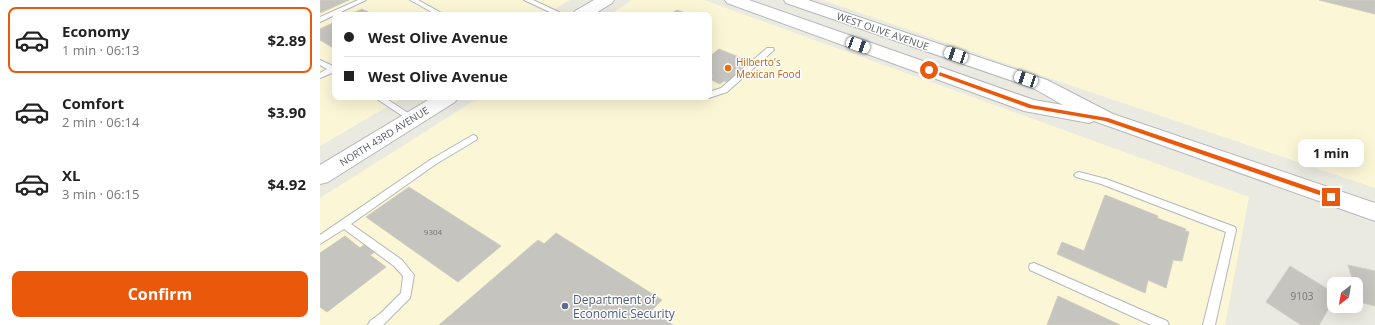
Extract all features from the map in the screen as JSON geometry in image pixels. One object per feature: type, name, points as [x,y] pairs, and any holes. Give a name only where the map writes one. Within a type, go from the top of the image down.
[{"type":"main road","points":[[586,12],[606,0]]},
{"type":"main road","name":"WEST OLIVE AVENUE","points":[[733,0],[1031,106],[1106,119]]},
{"type":"main road","name":"WEST OLIVE AVENUE","points":[[792,0],[1040,84],[1106,119],[1375,212]]},
{"type":"main road","name":"NORTH 43RD AVENUE","points":[[320,176],[443,100]]},
{"type":"lane","points":[[337,12],[363,0]]},
{"type":"lane","points":[[413,0],[436,12]]},
{"type":"lane","points":[[529,0],[555,12]]},
{"type":"lane","points":[[320,20],[332,14]]},
{"type":"lane","points":[[712,94],[724,90],[770,50]]},
{"type":"lane","points":[[320,62],[332,69]]},
{"type":"lane","points":[[320,76],[332,71]]},
{"type":"lane","points":[[383,100],[413,118]]},
{"type":"lane","points":[[320,240],[433,162],[473,138]]},
{"type":"lane","points":[[1079,175],[1103,181],[1231,230],[1209,325]]},
{"type":"lane","points":[[344,224],[398,263],[409,275],[406,295],[385,317],[374,325]]},
{"type":"lane","points":[[1034,267],[1164,325]]},
{"type":"shaded area","points":[[320,0],[570,0],[549,12],[332,12],[332,100],[399,100],[320,146]]},
{"type":"shaded area","points":[[632,0],[704,0],[1249,197],[1225,325],[320,325],[320,198],[475,100],[712,100],[712,12],[614,12]]},
{"type":"shaded area","points":[[823,0],[1375,0],[1375,188],[1019,68]]},
{"type":"building","points":[[320,0],[349,0],[320,13]]},
{"type":"building","points":[[1319,0],[1375,0],[1375,14]]},
{"type":"building","points":[[362,9],[368,12],[356,12]]},
{"type":"building","points":[[332,23],[332,47],[320,40],[320,29]]},
{"type":"building","name":"Hilberto's Mexican Food","points":[[719,49],[751,62],[728,82],[724,81],[720,84],[712,80],[712,55]]},
{"type":"building","points":[[409,187],[501,246],[458,282],[366,217]]},
{"type":"building","points":[[1105,195],[1158,216],[1157,218],[1186,229],[1185,231],[1189,232],[1182,261],[1173,260],[1166,288],[1148,280],[1145,293],[1057,254],[1062,242],[1084,251]]},
{"type":"building","points":[[556,233],[662,300],[651,311],[673,325],[439,325],[538,240],[544,244]]},
{"type":"building","points":[[345,236],[360,248],[365,244],[375,252],[370,255],[386,267],[327,312],[320,307],[320,253]]},
{"type":"building","points":[[1348,265],[1375,271],[1375,306],[1363,303],[1363,277],[1352,277]]},
{"type":"building","points":[[1290,266],[1327,289],[1327,311],[1319,325],[1301,325],[1266,302]]},
{"type":"building","points":[[1058,296],[1120,325],[1047,325]]},
{"type":"place","name":"Hilberto's Mexican Food","points":[[728,68]]},
{"type":"place","name":"Department of Economic Security","points":[[565,306]]},
{"type":"route","points":[[929,70],[1031,106],[1106,119],[1331,197]]}]
